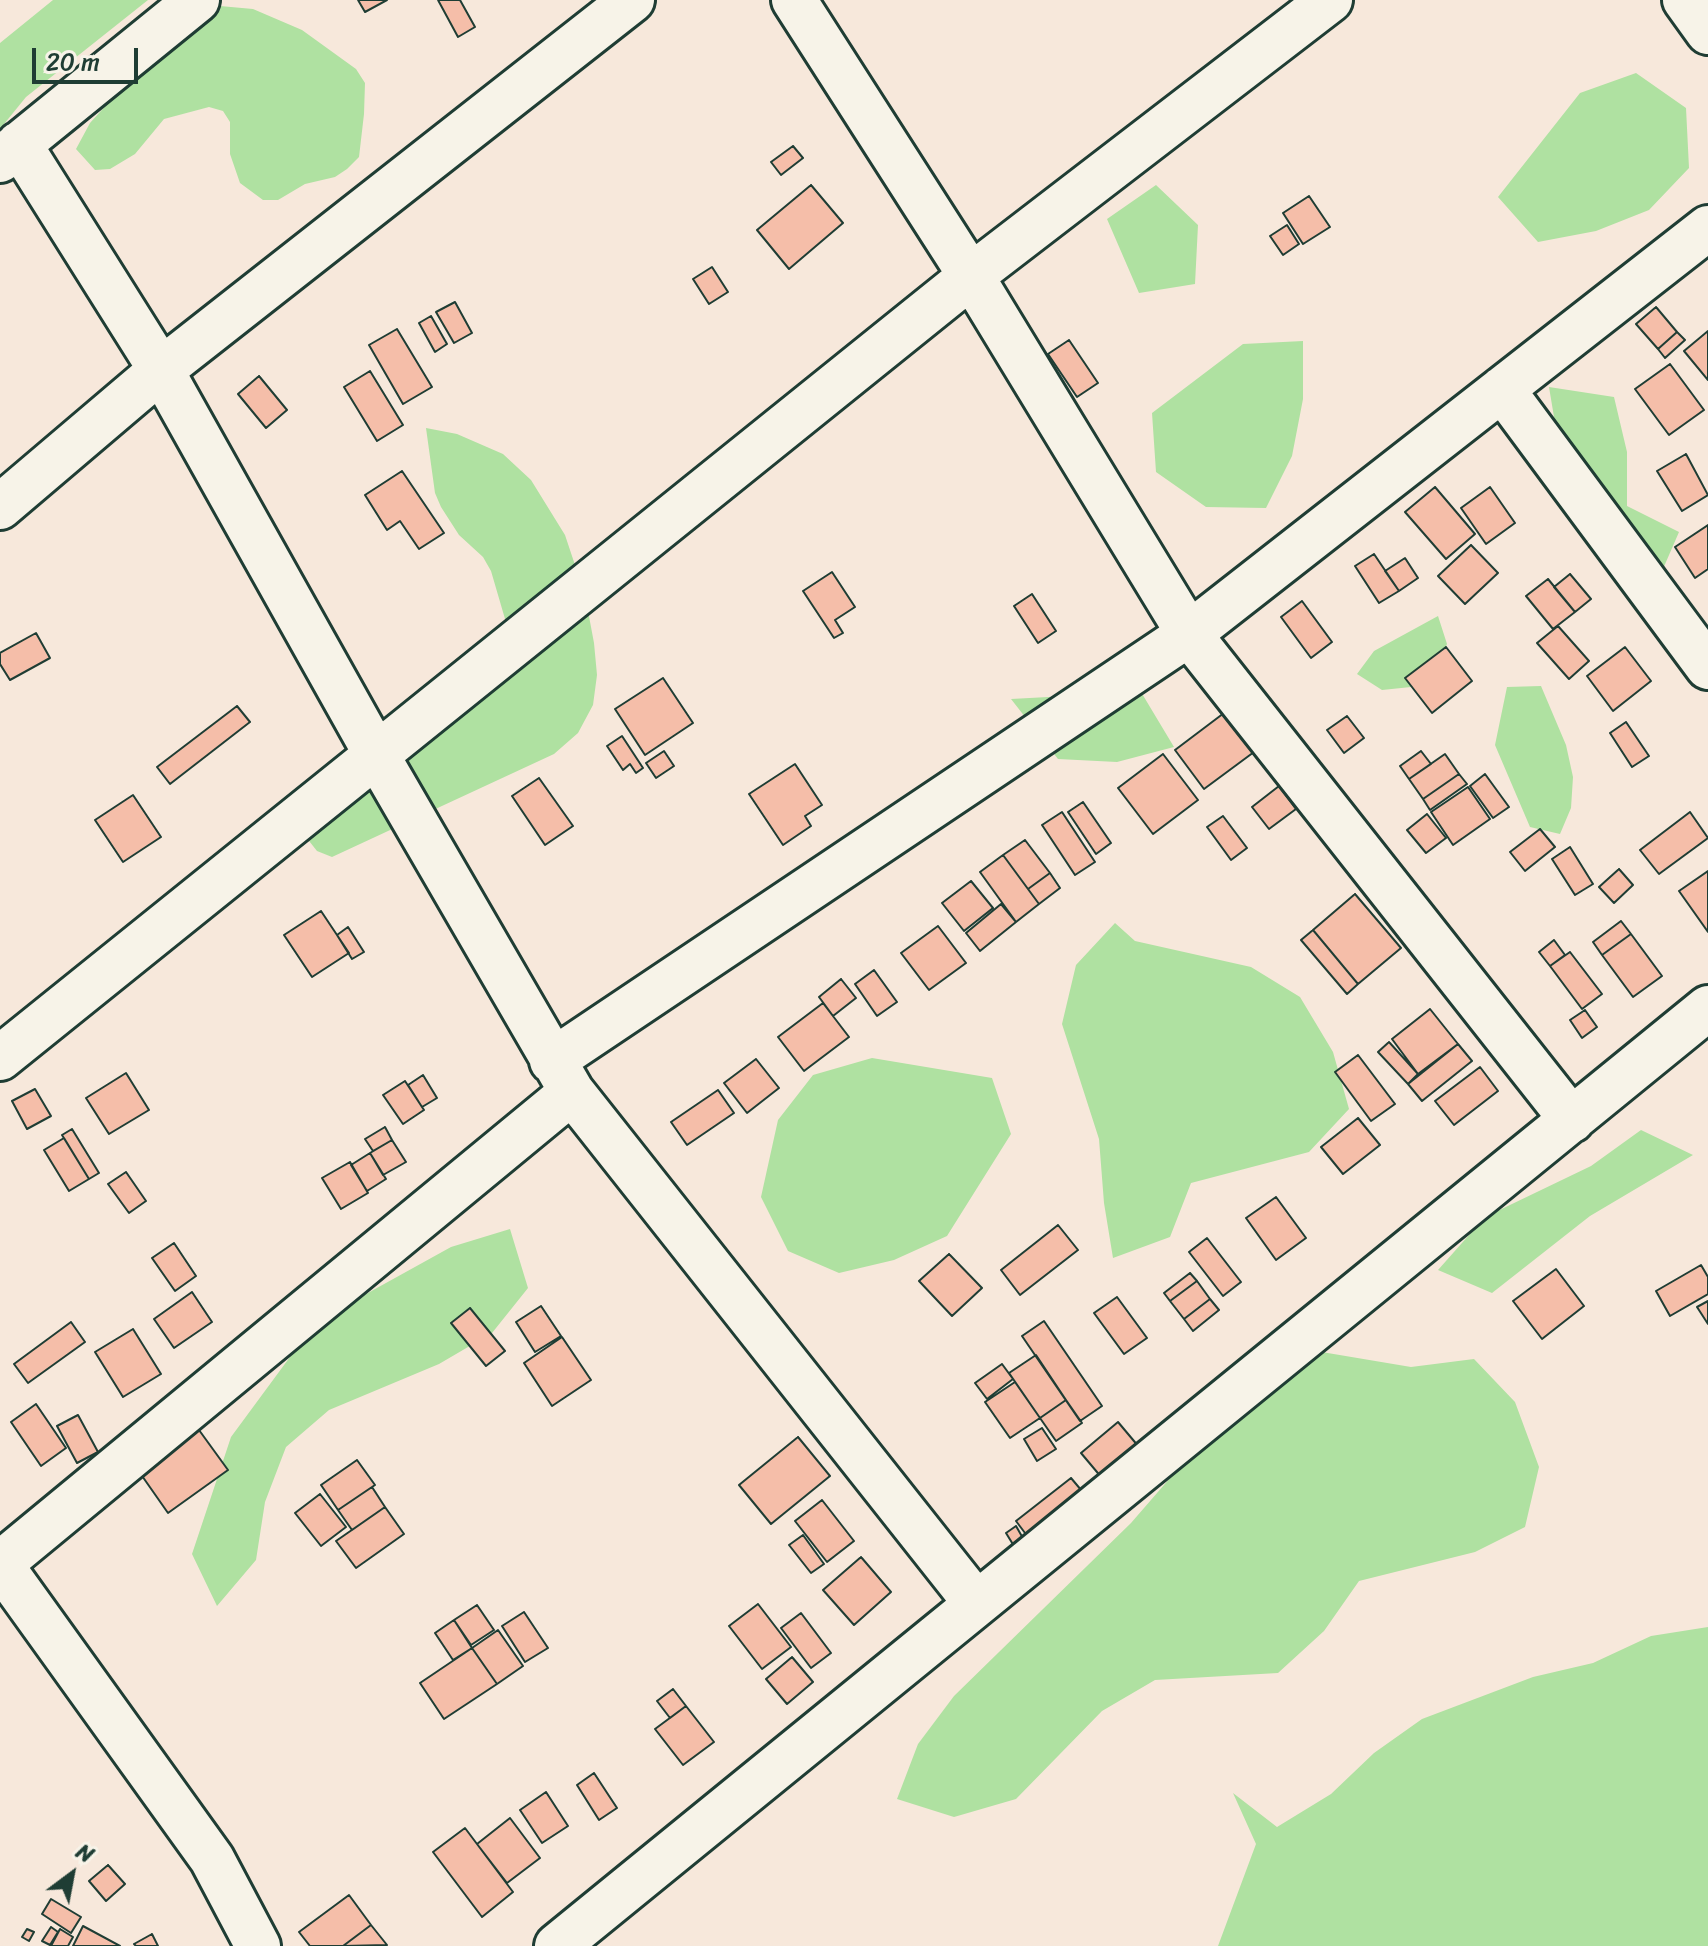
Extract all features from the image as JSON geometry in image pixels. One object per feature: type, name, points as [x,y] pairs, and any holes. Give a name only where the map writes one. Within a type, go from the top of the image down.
[{"type":"street","points":[[197,0],[10,152],[161,370],[376,754],[562,1076],[976,1603]]},
{"type":"street","points":[[0,507],[161,370],[632,0]]},
{"type":"street","points":[[794,0],[971,276],[1189,634],[1572,1120]]},
{"type":"street","points":[[0,1058],[971,276],[1330,0]]},
{"type":"street","points":[[1685,0],[1708,32]]},
{"type":"street","points":[[258,1946],[212,1859],[0,1564],[562,1076],[1189,634],[1708,228]]},
{"type":"street","points":[[1502,389],[1708,667]]},
{"type":"street","points":[[557,1946],[1572,1120],[1705,1017]]},
{"type":"green space","points":[[53,0],[148,0],[26,97],[0,129],[0,43]]},
{"type":"green space","points":[[220,6],[253,9],[302,30],[356,69],[365,83],[364,114],[359,157],[347,169],[335,177],[305,184],[278,200],[263,200],[240,183],[230,154],[230,122],[223,111],[209,107],[164,119],[135,154],[110,169],[95,170],[76,149],[90,123],[109,102],[203,14]]},
{"type":"green space","points":[[1636,73],[1686,108],[1689,168],[1649,210],[1596,231],[1538,242],[1498,197],[1580,93]]},
{"type":"green space","points":[[1156,185],[1198,225],[1195,284],[1139,293],[1107,219]]},
{"type":"green space","points":[[1303,341],[1303,399],[1292,456],[1266,508],[1206,507],[1156,472],[1152,413],[1243,344]]},
{"type":"green space","points":[[1549,387],[1614,397],[1627,452],[1627,506],[1679,532],[1656,585],[1559,447]]},
{"type":"green space","points":[[426,428],[457,434],[503,454],[531,480],[565,535],[585,595],[594,643],[597,675],[593,705],[578,733],[554,754],[332,857],[317,851],[298,827],[309,783],[318,772],[351,754],[510,636],[491,571],[483,557],[459,535],[435,493]]},
{"type":"green space","points":[[1438,616],[1447,644],[1436,671],[1411,687],[1382,690],[1357,674],[1374,651]]},
{"type":"green space","points":[[1541,686],[1566,745],[1573,777],[1571,808],[1560,834],[1530,827],[1495,745],[1507,687]]},
{"type":"green space","points":[[1141,692],[1174,747],[1117,762],[1058,759],[1011,699]]},
{"type":"green space","points":[[1115,923],[1135,941],[1251,967],[1300,997],[1333,1052],[1349,1109],[1309,1152],[1191,1183],[1170,1237],[1113,1258],[1104,1203],[1099,1139],[1062,1024],[1076,965]]},
{"type":"green space","points":[[872,1058],[992,1078],[1011,1134],[947,1236],[894,1260],[839,1273],[788,1251],[761,1197],[778,1120],[813,1075]]},
{"type":"green space","points":[[1641,1130],[1693,1155],[1590,1216],[1492,1293],[1438,1270],[1485,1217],[1591,1166]]},
{"type":"green space","points":[[510,1229],[528,1288],[492,1333],[439,1364],[329,1410],[286,1447],[265,1502],[256,1560],[217,1606],[192,1554],[231,1437],[301,1342],[348,1304],[451,1247]]},
{"type":"green space","points":[[1292,1347],[1411,1367],[1474,1359],[1515,1402],[1539,1467],[1525,1527],[1475,1552],[1359,1581],[1324,1631],[1278,1673],[1155,1680],[1102,1711],[1016,1799],[954,1817],[897,1799],[918,1744],[954,1696],[1131,1523],[1249,1387]]},
{"type":"green space","points":[[1708,1627],[1708,1946],[1218,1946],[1256,1844],[1233,1793],[1277,1827],[1331,1794],[1374,1753],[1422,1719],[1533,1677],[1593,1663],[1651,1636]]},
{"type":"building","points":[[358,0],[387,0],[365,12]]},
{"type":"building","points":[[438,0],[460,0],[475,27],[458,37]]},
{"type":"building","points":[[793,146],[803,158],[781,175],[771,162]]},
{"type":"building","points":[[811,185],[843,223],[789,269],[757,230]]},
{"type":"building","points":[[1309,196],[1330,227],[1303,244],[1283,213]]},
{"type":"building","points":[[1287,225],[1299,244],[1283,255],[1270,236]]},
{"type":"building","points":[[712,267],[728,292],[709,304],[693,279]]},
{"type":"building","points":[[455,302],[472,333],[454,343],[436,312]]},
{"type":"building","points":[[1656,307],[1677,332],[1658,349],[1636,324]]},
{"type":"building","points":[[431,316],[447,344],[435,352],[419,323]]},
{"type":"building","points":[[397,329],[432,387],[403,404],[369,345]]},
{"type":"building","points":[[1708,331],[1708,380],[1684,351]]},
{"type":"building","points":[[1677,332],[1685,340],[1665,358],[1658,349]]},
{"type":"building","points":[[1069,340],[1098,383],[1077,397],[1048,354]]},
{"type":"building","points":[[1670,364],[1704,410],[1669,435],[1635,389]]},
{"type":"building","points":[[370,371],[403,425],[377,441],[344,387]]},
{"type":"building","points":[[259,376],[287,410],[266,428],[238,394]]},
{"type":"building","points":[[1686,454],[1708,495],[1682,511],[1657,471]]},
{"type":"building","points":[[402,471],[444,533],[419,549],[400,521],[387,530],[365,495]]},
{"type":"building","points":[[1435,487],[1475,534],[1446,559],[1405,512]]},
{"type":"building","points":[[1490,487],[1515,523],[1486,544],[1461,508]]},
{"type":"building","points":[[1708,525],[1708,569],[1695,578],[1675,547]]},
{"type":"building","points":[[1471,545],[1498,573],[1465,604],[1438,576]]},
{"type":"building","points":[[1374,554],[1399,591],[1379,603],[1355,566]]},
{"type":"building","points":[[1405,558],[1418,578],[1399,591],[1385,571]]},
{"type":"building","points":[[832,572],[855,607],[835,620],[843,633],[834,638],[803,591]]},
{"type":"building","points":[[1570,574],[1591,599],[1575,612],[1554,587]]},
{"type":"building","points":[[1548,579],[1575,612],[1553,629],[1526,596]]},
{"type":"building","points":[[1032,594],[1056,631],[1038,643],[1014,606]]},
{"type":"building","points":[[1302,601],[1332,642],[1311,658],[1281,617]]},
{"type":"building","points":[[1558,626],[1589,661],[1569,679],[1537,643]]},
{"type":"building","points":[[36,633],[50,658],[10,680],[0,664],[0,653]]},
{"type":"building","points":[[1446,647],[1472,681],[1432,713],[1405,678]]},
{"type":"building","points":[[1625,647],[1651,681],[1613,711],[1587,676]]},
{"type":"building","points":[[663,678],[693,723],[645,755],[615,709]]},
{"type":"building","points":[[237,706],[250,722],[170,784],[157,767]]},
{"type":"building","points":[[1224,713],[1254,752],[1204,789],[1175,750]]},
{"type":"building","points":[[1347,716],[1364,738],[1344,753],[1327,730]]},
{"type":"building","points":[[1626,722],[1649,756],[1632,767],[1610,733]]},
{"type":"building","points":[[622,736],[643,768],[636,773],[630,764],[623,770],[607,746]]},
{"type":"building","points":[[664,751],[674,766],[656,778],[646,763]]},
{"type":"building","points":[[1421,751],[1431,764],[1409,779],[1400,766]]},
{"type":"building","points":[[1163,754],[1198,800],[1153,834],[1118,788]]},
{"type":"building","points":[[1445,754],[1459,774],[1423,799],[1409,779]]},
{"type":"building","points":[[795,764],[822,805],[805,816],[811,826],[783,845],[749,794]]},
{"type":"building","points":[[1459,774],[1467,784],[1430,810],[1423,799]]},
{"type":"building","points":[[1485,774],[1509,807],[1493,818],[1470,786]]},
{"type":"building","points":[[539,778],[573,826],[545,845],[512,796]]},
{"type":"building","points":[[1279,786],[1296,809],[1269,829],[1252,807]]},
{"type":"building","points":[[1468,787],[1490,819],[1453,845],[1431,812]]},
{"type":"building","points":[[133,795],[161,837],[123,862],[95,820]]},
{"type":"building","points":[[1083,802],[1111,843],[1096,854],[1068,812]]},
{"type":"building","points":[[1062,812],[1095,862],[1075,875],[1042,825]]},
{"type":"building","points":[[1690,812],[1708,838],[1659,874],[1640,850]]},
{"type":"building","points":[[1427,814],[1446,838],[1426,853],[1407,830]]},
{"type":"building","points":[[1223,816],[1247,848],[1231,860],[1207,827]]},
{"type":"building","points":[[1540,829],[1555,847],[1525,871],[1510,852]]},
{"type":"building","points":[[1025,840],[1050,873],[1028,889],[1003,855]]},
{"type":"building","points":[[1570,847],[1593,884],[1575,895],[1552,859]]},
{"type":"building","points":[[1003,855],[1039,904],[1016,922],[980,872]]},
{"type":"building","points":[[1619,869],[1633,885],[1614,903],[1599,887]]},
{"type":"building","points":[[1708,871],[1708,932],[1679,891]]},
{"type":"building","points":[[1050,873],[1060,888],[1039,904],[1028,889]]},
{"type":"building","points":[[971,881],[993,908],[964,931],[942,903]]},
{"type":"building","points":[[1355,894],[1401,948],[1358,984],[1313,930]]},
{"type":"building","points":[[1001,904],[1016,922],[980,951],[966,933]]},
{"type":"building","points":[[321,911],[349,953],[312,977],[284,935]]},
{"type":"building","points":[[1621,921],[1631,934],[1602,955],[1593,942]]},
{"type":"building","points":[[938,926],[966,963],[929,990],[901,953]]},
{"type":"building","points":[[348,927],[364,952],[352,959],[337,935]]},
{"type":"building","points":[[1313,930],[1358,984],[1347,994],[1301,940]]},
{"type":"building","points":[[1631,934],[1662,976],[1633,997],[1602,955]]},
{"type":"building","points":[[1554,940],[1565,955],[1550,966],[1539,952]]},
{"type":"building","points":[[1570,952],[1602,994],[1582,1009],[1550,966]]},
{"type":"building","points":[[874,970],[897,1002],[877,1016],[855,984]]},
{"type":"building","points":[[841,979],[856,998],[833,1016],[819,997]]},
{"type":"building","points":[[823,1003],[849,1037],[804,1071],[778,1037]]},
{"type":"building","points":[[1430,1009],[1458,1044],[1418,1074],[1392,1039]]},
{"type":"building","points":[[1585,1010],[1597,1027],[1582,1038],[1570,1020]]},
{"type":"building","points":[[1389,1042],[1418,1074],[1408,1084],[1378,1052]]},
{"type":"building","points":[[1458,1044],[1472,1061],[1422,1101],[1408,1084]]},
{"type":"building","points":[[1358,1055],[1395,1104],[1371,1121],[1335,1072]]},
{"type":"building","points":[[756,1059],[779,1088],[747,1113],[724,1083]]},
{"type":"building","points":[[1480,1067],[1498,1091],[1454,1125],[1435,1101]]},
{"type":"building","points":[[126,1073],[149,1110],[109,1134],[86,1098]]},
{"type":"building","points":[[423,1075],[437,1098],[422,1107],[408,1085]]},
{"type":"building","points":[[405,1081],[424,1110],[403,1124],[383,1095]]},
{"type":"building","points":[[35,1089],[51,1116],[27,1129],[12,1101]]},
{"type":"building","points":[[718,1090],[734,1113],[687,1145],[671,1122]]},
{"type":"building","points":[[1358,1118],[1380,1145],[1343,1174],[1321,1147]]},
{"type":"building","points":[[385,1127],[392,1140],[373,1151],[365,1139]]},
{"type":"building","points":[[72,1129],[99,1173],[89,1179],[62,1135]]},
{"type":"building","points":[[64,1138],[89,1179],[69,1191],[44,1150]]},
{"type":"building","points":[[392,1140],[406,1162],[383,1175],[370,1153]]},
{"type":"building","points":[[370,1153],[386,1179],[367,1191],[351,1165]]},
{"type":"building","points":[[350,1162],[368,1193],[341,1209],[322,1178]]},
{"type":"building","points":[[126,1172],[146,1201],[129,1213],[108,1184]]},
{"type":"building","points":[[1276,1197],[1306,1238],[1276,1260],[1246,1218]]},
{"type":"building","points":[[1058,1225],[1078,1250],[1020,1295],[1001,1270]]},
{"type":"building","points":[[1207,1238],[1241,1282],[1223,1296],[1189,1252]]},
{"type":"building","points":[[174,1243],[196,1276],[175,1291],[152,1258]]},
{"type":"building","points":[[949,1254],[982,1288],[952,1316],[919,1281]]},
{"type":"building","points":[[1701,1265],[1708,1277],[1708,1294],[1670,1316],[1656,1291]]},
{"type":"building","points":[[1556,1269],[1584,1306],[1542,1339],[1513,1301]]},
{"type":"building","points":[[1190,1273],[1197,1281],[1170,1301],[1164,1293]]},
{"type":"building","points":[[1197,1281],[1210,1299],[1184,1319],[1170,1301]]},
{"type":"building","points":[[192,1292],[212,1322],[174,1348],[154,1319]]},
{"type":"building","points":[[1117,1297],[1147,1338],[1124,1354],[1094,1313]]},
{"type":"building","points":[[1210,1299],[1219,1310],[1193,1331],[1184,1319]]},
{"type":"building","points":[[1708,1301],[1708,1324],[1697,1307]]},
{"type":"building","points":[[541,1306],[561,1336],[535,1352],[516,1322]]},
{"type":"building","points":[[470,1308],[505,1351],[486,1366],[451,1323]]},
{"type":"building","points":[[1044,1321],[1102,1406],[1080,1421],[1022,1336]]},
{"type":"building","points":[[71,1322],[85,1342],[28,1383],[14,1364]]},
{"type":"building","points":[[133,1329],[161,1374],[123,1397],[95,1352]]},
{"type":"building","points":[[562,1337],[591,1380],[552,1406],[524,1363]]},
{"type":"building","points":[[1036,1355],[1066,1400],[1040,1418],[1009,1373]]},
{"type":"building","points":[[1002,1364],[1013,1379],[987,1399],[975,1383]]},
{"type":"building","points":[[1015,1382],[1040,1418],[1010,1438],[985,1402]]},
{"type":"building","points":[[1066,1400],[1082,1423],[1056,1441],[1040,1418]]},
{"type":"building","points":[[36,1404],[66,1448],[41,1466],[11,1422]]},
{"type":"building","points":[[78,1415],[98,1452],[77,1463],[57,1426]]},
{"type":"building","points":[[1118,1422],[1139,1447],[1102,1478],[1081,1453]]},
{"type":"building","points":[[1042,1428],[1056,1449],[1037,1461],[1024,1439]]},
{"type":"building","points":[[199,1430],[228,1470],[168,1513],[140,1473]]},
{"type":"building","points":[[798,1437],[830,1476],[771,1524],[739,1485]]},
{"type":"building","points":[[357,1460],[375,1485],[338,1510],[321,1485]]},
{"type":"building","points":[[1071,1478],[1087,1497],[1031,1541],[1016,1521]]},
{"type":"building","points":[[372,1487],[385,1507],[352,1530],[338,1510]]},
{"type":"building","points":[[320,1494],[346,1527],[321,1546],[295,1513]]},
{"type":"building","points":[[822,1500],[854,1541],[827,1562],[795,1521]]},
{"type":"building","points":[[385,1507],[404,1534],[356,1568],[336,1541]]},
{"type":"building","points":[[1016,1526],[1024,1540],[1014,1546],[1006,1533]]},
{"type":"building","points":[[803,1535],[824,1564],[811,1573],[789,1545]]},
{"type":"building","points":[[861,1557],[891,1592],[854,1625],[823,1590]]},
{"type":"building","points":[[758,1604],[791,1647],[762,1669],[729,1626]]},
{"type":"building","points":[[477,1605],[494,1630],[471,1645],[454,1620]]},
{"type":"building","points":[[524,1612],[548,1648],[525,1662],[502,1626]]},
{"type":"building","points":[[801,1613],[831,1653],[811,1668],[781,1628]]},
{"type":"building","points":[[454,1620],[472,1648],[453,1660],[435,1633]]},
{"type":"building","points":[[498,1630],[523,1666],[497,1684],[472,1648]]},
{"type":"building","points":[[472,1648],[497,1684],[444,1719],[420,1683]]},
{"type":"building","points":[[792,1657],[813,1682],[787,1704],[766,1679]]},
{"type":"building","points":[[673,1689],[686,1706],[670,1718],[657,1701]]},
{"type":"building","points":[[686,1706],[714,1742],[683,1765],[655,1729]]},
{"type":"building","points":[[594,1773],[617,1808],[599,1820],[577,1785]]},
{"type":"building","points":[[546,1792],[568,1826],[542,1843],[520,1810]]},
{"type":"building","points":[[510,1818],[540,1858],[507,1883],[477,1844]]},
{"type":"building","points":[[465,1828],[513,1892],[482,1917],[433,1852]]},
{"type":"building","points":[[108,1865],[125,1884],[106,1901],[89,1881]]},
{"type":"building","points":[[349,1895],[371,1925],[343,1946],[310,1946],[299,1932]]},
{"type":"building","points":[[51,1899],[81,1917],[71,1933],[42,1914]]},
{"type":"building","points":[[371,1925],[387,1945],[343,1946]]},
{"type":"building","points":[[83,1926],[120,1946],[73,1946]]},
{"type":"building","points":[[51,1927],[58,1932],[50,1945],[42,1941]]},
{"type":"building","points":[[27,1929],[34,1932],[29,1941],[22,1937]]},
{"type":"building","points":[[60,1929],[73,1937],[68,1946],[51,1946]]},
{"type":"building","points":[[152,1934],[158,1946],[134,1944]]}]
